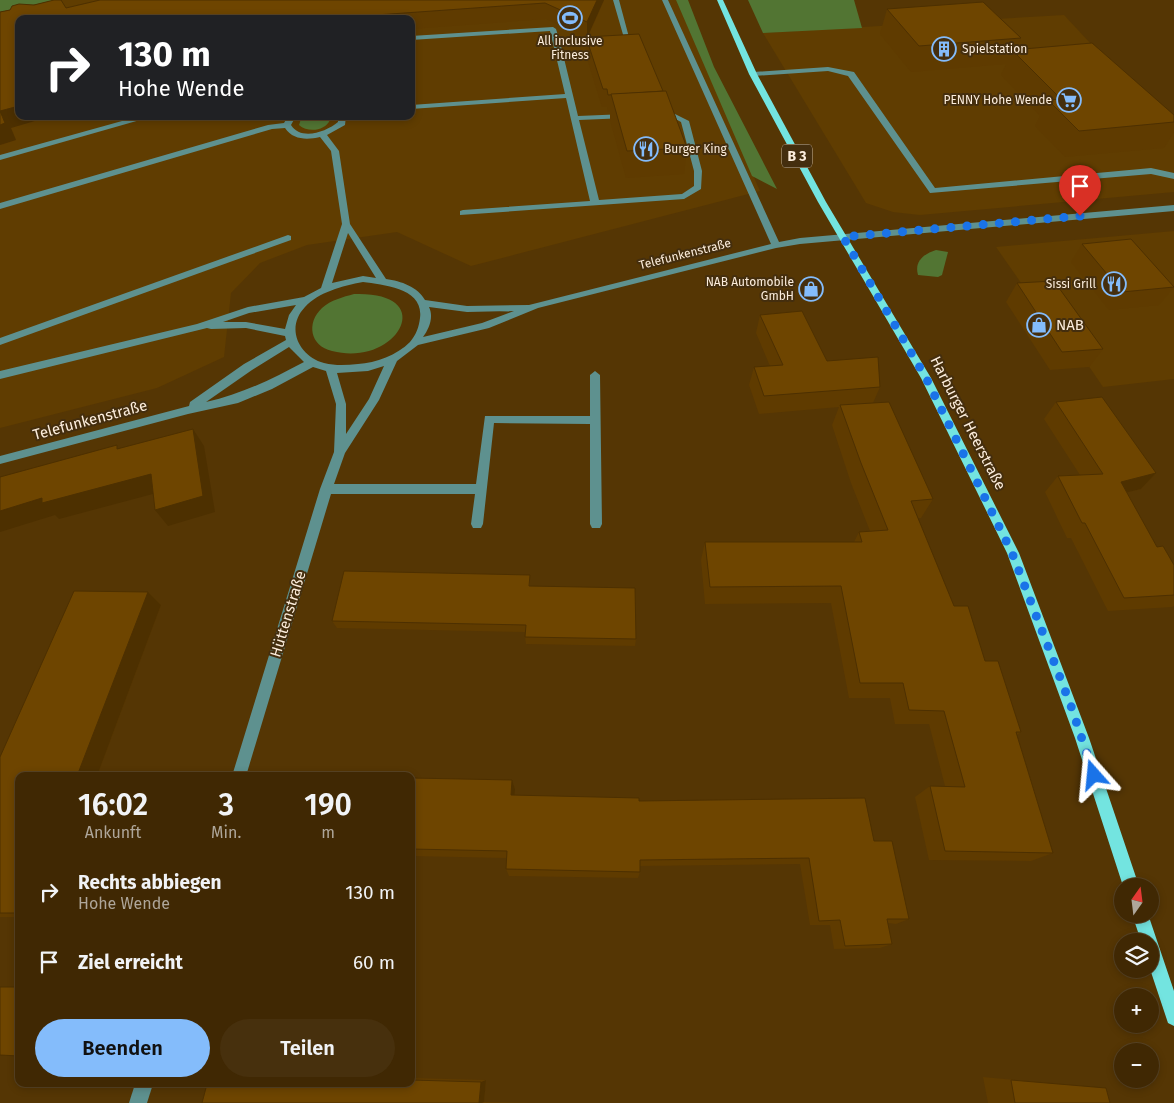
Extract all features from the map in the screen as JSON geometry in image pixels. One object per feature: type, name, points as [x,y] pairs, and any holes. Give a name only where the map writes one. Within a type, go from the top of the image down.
[{"type":"main road","name":"Harburger Heerstraße","points":[[720,0],[753,74],[843,237],[926,378],[1012,553],[1082,738],[1128,878]]},
{"type":"main road","points":[[1159,970],[1174,1017]]},
{"type":"street","points":[[556,44],[628,40],[616,0]]},
{"type":"street","points":[[665,0],[776,245]]},
{"type":"street","points":[[415,38],[553,29],[595,203]]},
{"type":"street","points":[[753,74],[828,70],[851,74],[933,191],[1151,171],[1174,176]]},
{"type":"street","points":[[415,107],[569,96]]},
{"type":"street","points":[[462,214],[684,196],[698,187],[698,170],[685,120],[669,113],[654,114]]},
{"type":"street","points":[[574,118],[638,115]]},
{"type":"street","points":[[0,158],[136,120]]},
{"type":"street","points":[[287,125],[290,120]]},
{"type":"street","points":[[287,125],[292,132],[298,134],[322,134],[338,128],[342,124],[342,120]]},
{"type":"street","points":[[0,206],[271,127],[287,125]]},
{"type":"street","points":[[322,134],[335,151],[346,224],[382,280]]},
{"type":"street","name":"Telefunkenstraße","points":[[188,410],[290,337],[299,353],[312,363],[330,368],[351,370],[372,367],[392,360],[406,352],[417,342],[485,326],[534,306],[776,245],[843,237],[1174,208]]},
{"type":"street","points":[[326,288],[346,224]]},
{"type":"street","points":[[0,342],[288,238]]},
{"type":"street","points":[[199,326],[246,325],[290,337],[291,322],[298,310],[308,300],[326,288],[344,282],[363,279],[382,280],[400,284],[414,292],[424,303],[427,316],[425,329],[417,342]]},
{"type":"street","points":[[0,375],[199,326],[248,310],[308,300]]},
{"type":"street","name":"Telefunkenstraße","points":[[424,303],[467,309],[534,306]]},
{"type":"street","points":[[340,452],[374,400],[392,360]]},
{"type":"street","name":"Telefunkenstraße","points":[[0,460],[188,410],[234,400],[268,386],[312,363]]},
{"type":"street","points":[[330,368],[341,404],[340,452]]},
{"type":"street","points":[[595,375],[596,524]]},
{"type":"street","points":[[477,524],[489,419],[595,420]]},
{"type":"street","name":"Hüttenstraße","points":[[240,772],[326,490],[340,452]]},
{"type":"street","points":[[326,490],[481,489]]},
{"type":"street","points":[[138,1103],[143,1087]]},
{"type":"shaded area","points":[[56,0],[676,0],[760,191],[471,266],[397,232],[307,245],[260,263],[231,293],[224,357],[157,388],[0,428],[0,12]]},
{"type":"shaded area","points":[[1064,15],[1174,133],[1174,192],[920,215],[893,212],[866,203],[763,33]]},
{"type":"shaded area","points":[[1174,231],[1174,379],[1103,387],[1043,299],[1033,300],[996,247]]},
{"type":"green space","points":[[0,0],[56,0],[0,12]]},
{"type":"green space","points":[[676,0],[688,0],[714,67],[777,189],[752,176]]},
{"type":"green space","points":[[748,0],[854,0],[862,28],[763,33]]},
{"type":"green space","points":[[301,120],[330,120],[324,127],[316,130],[303,128],[299,125]]},
{"type":"green space","points":[[936,250],[948,252],[942,275],[938,277],[918,275],[917,266],[921,259]]},
{"type":"green space","points":[[354,294],[381,296],[396,304],[402,315],[400,328],[390,340],[375,349],[355,353],[332,351],[325,348],[315,339],[313,333],[312,327],[317,314],[329,303]]},
{"type":"building","points":[[61,0],[66,8],[100,0],[597,0],[587,22],[545,3],[376,15],[15,15],[15,107],[0,111],[0,12],[10,10],[12,6],[19,4],[34,5]]},
{"type":"building","points":[[983,2],[1021,38],[919,46],[887,9]]},
{"type":"building","points":[[639,34],[663,91],[608,95],[607,89],[603,89],[586,37]]},
{"type":"building","points":[[1092,43],[1174,115],[1174,122],[1079,131],[1048,100],[1061,99],[1012,50]]},
{"type":"building","points":[[666,91],[687,148],[627,151],[611,94]]},
{"type":"building","points":[[0,111],[5,123],[0,125]]},
{"type":"building","points":[[1131,239],[1174,287],[1122,292],[1082,244]]},
{"type":"building","points":[[1054,281],[1103,349],[1062,352],[1017,283]]},
{"type":"building","points":[[802,311],[827,361],[878,357],[880,387],[764,396],[754,367],[783,365],[760,315]]},
{"type":"building","points":[[1102,397],[1156,473],[1121,482],[1157,547],[1163,546],[1174,565],[1174,595],[1124,598],[1058,476],[1103,474],[1056,402]]},
{"type":"building","points":[[889,402],[933,499],[911,501],[954,606],[968,606],[985,661],[998,661],[1021,732],[1016,732],[1053,853],[945,851],[930,786],[965,787],[944,711],[909,710],[903,683],[860,683],[841,586],[710,587],[705,542],[862,542],[859,532],[888,530],[840,405]]},
{"type":"building","points":[[193,429],[203,496],[155,510],[151,474],[42,503],[42,498],[0,511],[0,477],[117,445],[117,449]]},
{"type":"building","points":[[344,571],[530,575],[529,586],[635,588],[636,639],[525,637],[526,625],[332,621]]},
{"type":"building","points":[[74,591],[148,592],[79,772],[15,772],[15,913],[0,913],[0,757]]},
{"type":"building","points":[[415,778],[512,780],[511,795],[639,798],[639,801],[865,798],[874,841],[892,841],[909,919],[887,919],[892,944],[845,946],[840,920],[819,921],[809,858],[640,860],[640,872],[506,869],[507,851],[415,849]]},
{"type":"building","points":[[0,987],[15,987],[15,1056],[0,1055]]},
{"type":"building","points":[[415,1080],[481,1082],[479,1103],[202,1103],[206,1087],[415,1087]]},
{"type":"building","points":[[1011,1080],[1106,1088],[1110,1103],[1015,1103]]},
{"type":"place","name":"All inclusive Fitness","points":[[570,18]]},
{"type":"place","name":"Spielstation","points":[[944,49]]},
{"type":"place","name":"PENNY Hohe Wende","points":[[1069,100]]},
{"type":"place","name":"Burger King","points":[[646,149]]},
{"type":"place","name":"Sissi Grill","points":[[1114,284]]},
{"type":"place","name":"NAB Automobile GmbH","points":[[811,289]]},
{"type":"place","name":"NAB","points":[[1039,325]]},
{"type":"route","points":[[1080,216],[843,237],[926,378],[1012,553],[1071,706],[1094,775]]}]
